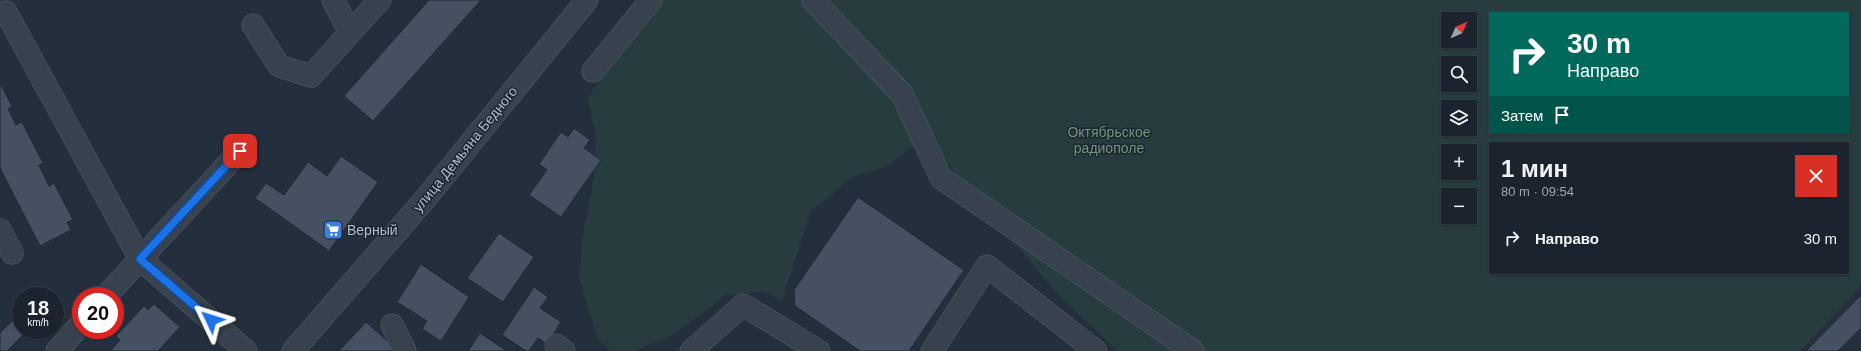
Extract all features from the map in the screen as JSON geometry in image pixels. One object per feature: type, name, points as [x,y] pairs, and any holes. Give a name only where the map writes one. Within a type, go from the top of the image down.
[{"type":"street","points":[[333,0],[350,33]]},
{"type":"street","points":[[253,25],[279,66],[310,76],[380,0]]},
{"type":"street","name":"улица Демьяна Бедного","points":[[301,349],[587,0]]},
{"type":"street","points":[[593,71],[651,0]]},
{"type":"street","points":[[813,0],[902,94],[941,178],[1192,351]]},
{"type":"street","points":[[6,12],[140,259],[246,351]]},
{"type":"street","points":[[114,287],[240,151]]},
{"type":"street","points":[[0,230],[12,253]]},
{"type":"street","points":[[932,351],[987,266],[1096,351]]},
{"type":"street","points":[[691,351],[743,305],[819,351]]},
{"type":"street","points":[[392,325],[405,351]]},
{"type":"street","points":[[57,351],[72,334]]},
{"type":"green space","name":"Октябрьское радиополе","points":[[661,0],[1861,0],[1861,281],[1859,289],[1800,351],[1118,351],[1062,299],[931,144],[911,147],[886,167],[854,176],[811,211],[782,300],[763,292],[726,295],[673,335],[633,351],[610,351],[598,339],[579,278],[583,234],[594,179],[596,137],[588,99],[607,67],[652,18]]},
{"type":"building","points":[[429,0],[481,0],[373,121],[344,96]]},
{"type":"building","points":[[0,83],[12,106],[8,109],[16,125],[22,122],[43,163],[39,165],[49,186],[54,183],[73,220],[67,222],[71,230],[40,246],[0,168]]},
{"type":"building","points":[[574,128],[590,140],[584,148],[601,160],[561,217],[529,195],[547,170],[539,164],[561,132],[568,137]]},
{"type":"building","points":[[341,156],[378,182],[329,251],[255,198],[266,183],[284,195],[308,162],[327,176]]},
{"type":"building","points":[[858,197],[964,270],[909,351],[860,351],[795,306],[794,290]]},
{"type":"building","points":[[499,233],[534,257],[503,302],[467,278]]},
{"type":"building","points":[[421,264],[469,297],[441,341],[422,329],[427,321],[397,302]]},
{"type":"building","points":[[534,287],[548,297],[540,308],[561,322],[547,344],[538,338],[529,351],[526,351],[502,335]]},
{"type":"building","points":[[1861,295],[1861,328],[1838,351],[1806,351]]},
{"type":"building","points":[[154,304],[180,327],[158,351],[110,351],[120,340],[119,339],[124,339],[124,327],[144,306],[148,310]]},
{"type":"building","points":[[12,321],[12,339],[19,339],[7,351],[0,351],[0,333]]},
{"type":"building","points":[[366,322],[394,347],[390,351],[339,351]]},
{"type":"building","points":[[480,333],[507,351],[468,351]]},
{"type":"place","name":"Верный","points":[[333,230]]},
{"type":"route","points":[[211,320],[140,259],[240,151]]}]
